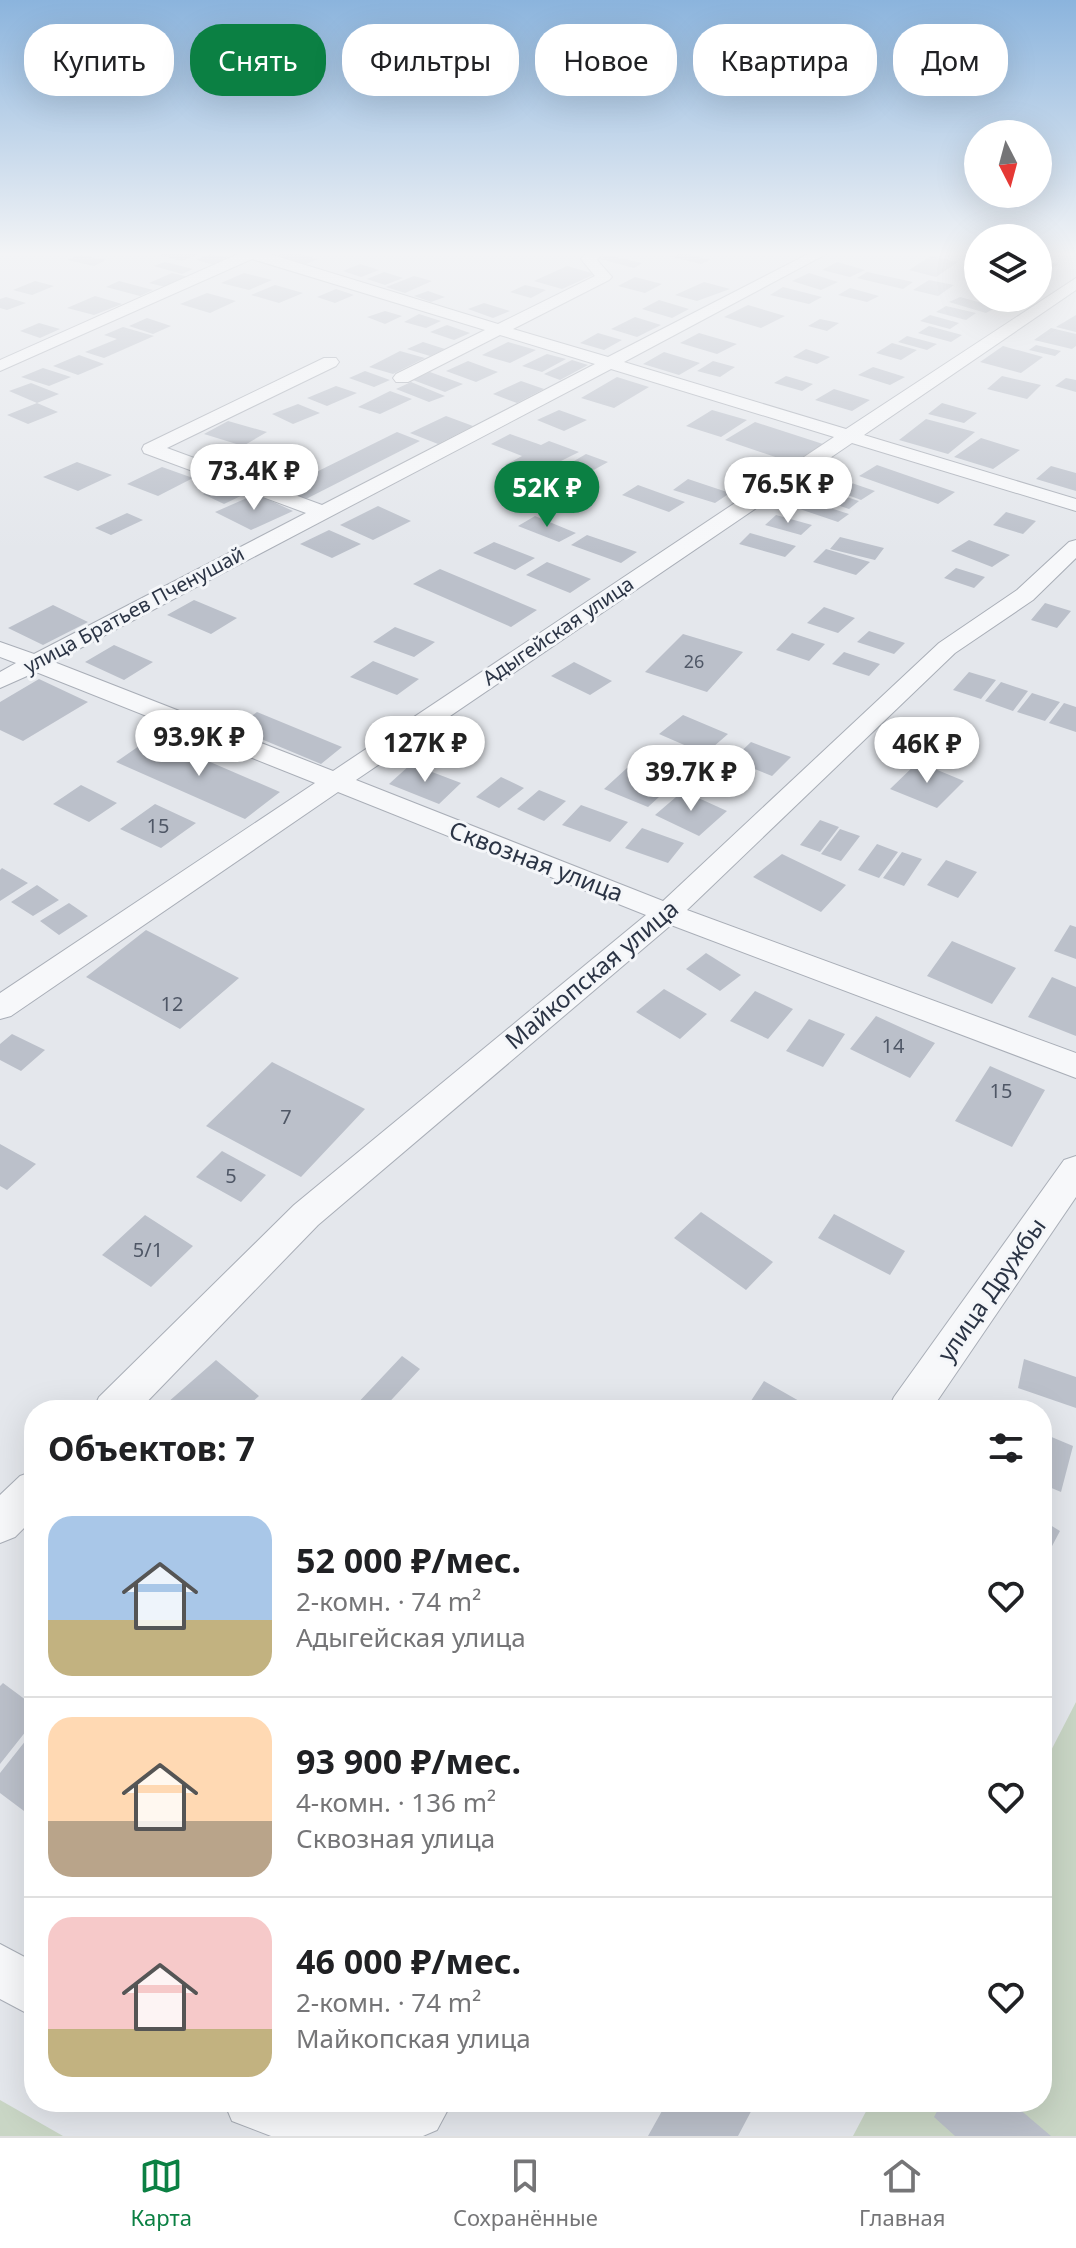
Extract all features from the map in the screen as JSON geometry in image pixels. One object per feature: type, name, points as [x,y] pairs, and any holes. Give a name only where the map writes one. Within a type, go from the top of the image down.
[{"type":"street","points":[[0,366],[32,352]]},
{"type":"street","points":[[402,378],[453,352]]},
{"type":"street","points":[[574,352],[1076,505]]},
{"type":"street","name":"улица Братьев Пченушай","points":[[0,681],[634,352]]},
{"type":"street","name":"Адыгейская улица","points":[[0,1008],[975,352]]},
{"type":"street","points":[[322,512],[151,449],[330,362]]},
{"type":"street","name":"Майкопская улица","points":[[123,1400],[306,1215],[667,913],[947,648],[1025,595],[1076,546]]},
{"type":"street","name":"Сквозная улица","points":[[0,649],[667,913],[1076,1066]]},
{"type":"street","name":"улица Дружбы","points":[[915,1400],[1076,1170]]},
{"type":"street","points":[[0,1523],[24,1500]]},
{"type":"street","points":[[0,1970],[24,1985]]},
{"type":"street","points":[[280,2112],[334,2131],[403,2112]]},
{"type":"green space","points":[[1076,1702],[1076,2136],[853,2136],[866,2112],[1052,2112],[1052,1749]]},
{"type":"green space","points":[[0,2100],[63,2136],[0,2136]]},
{"type":"building","points":[[86,352],[118,352],[104,358]]},
{"type":"building","points":[[399,352],[425,358],[393,374],[369,367]]},
{"type":"building","points":[[416,352],[439,352],[430,356]]},
{"type":"building","points":[[489,352],[533,352],[510,363],[482,355]]},
{"type":"building","points":[[664,352],[700,363],[679,375],[643,364]]},
{"type":"building","points":[[802,352],[814,352],[830,357],[817,364],[793,357]]},
{"type":"building","points":[[878,352],[914,352],[901,360],[876,353]]},
{"type":"building","points":[[995,352],[1024,352],[1043,357],[1021,373],[980,362]]},
{"type":"building","points":[[1036,352],[1060,352],[1055,356]]},
{"type":"building","points":[[547,354],[566,359],[542,372],[522,366]]},
{"type":"building","points":[[79,355],[104,364],[78,375],[53,366]]},
{"type":"building","points":[[572,360],[588,365],[560,380],[544,374]]},
{"type":"building","points":[[468,361],[498,372],[476,382],[446,371]]},
{"type":"building","points":[[713,361],[735,367],[720,377],[697,371]]},
{"type":"building","points":[[873,367],[905,377],[890,385],[858,375]]},
{"type":"building","points":[[43,368],[71,377],[49,386],[21,377]]},
{"type":"building","points":[[365,371],[390,380],[374,387],[349,378]]},
{"type":"building","points":[[430,372],[463,384],[445,392],[413,380]]},
{"type":"building","points":[[786,376],[813,384],[802,391],[774,383]]},
{"type":"building","points":[[1002,376],[1041,385],[1027,399],[987,389]]},
{"type":"building","points":[[617,377],[649,387],[614,408],[581,398]]},
{"type":"building","points":[[1066,378],[1076,380],[1076,392],[1055,386]]},
{"type":"building","points":[[521,381],[544,389],[517,403],[493,394]]},
{"type":"building","points":[[411,382],[445,396],[429,402],[396,389]]},
{"type":"building","points":[[31,383],[59,394],[37,403],[9,391]]},
{"type":"building","points":[[336,386],[357,393],[327,406],[307,398]]},
{"type":"building","points":[[834,389],[870,400],[852,411],[815,400]]},
{"type":"building","points":[[390,391],[412,399],[380,414],[358,407]]},
{"type":"building","points":[[37,403],[58,412],[28,424],[7,415]]},
{"type":"building","points":[[942,403],[977,413],[964,423],[928,414]]},
{"type":"building","points":[[298,404],[320,413],[293,424],[272,414]]},
{"type":"building","points":[[559,410],[587,420],[564,431],[537,420]]},
{"type":"building","points":[[712,410],[747,420],[721,437],[686,426]]},
{"type":"building","points":[[446,416],[473,426],[438,444],[410,433]]},
{"type":"building","points":[[926,419],[975,432],[948,454],[899,440]]},
{"type":"building","points":[[228,421],[267,432],[243,446],[204,434]]},
{"type":"building","points":[[755,422],[823,444],[793,463],[725,440]]},
{"type":"building","points":[[397,432],[420,441],[306,499],[282,489]]},
{"type":"building","points":[[510,434],[541,445],[549,441],[579,452],[533,475],[505,465],[522,456],[491,444]]},
{"type":"building","points":[[981,438],[1020,450],[993,469],[954,457]]},
{"type":"building","points":[[250,451],[285,465],[262,476],[226,462]]},
{"type":"building","points":[[586,454],[608,462],[583,476],[562,468]]},
{"type":"building","points":[[77,462],[112,475],[78,491],[43,477]]},
{"type":"building","points":[[877,465],[955,492],[938,504],[859,476]]},
{"type":"building","points":[[1051,466],[1076,473],[1076,491],[1036,479]]},
{"type":"building","points":[[162,467],[193,478],[158,496],[127,484]]},
{"type":"building","points":[[688,479],[730,493],[715,503],[673,490]]},
{"type":"building","points":[[843,480],[875,491],[861,500],[829,488]]},
{"type":"building","points":[[224,485],[245,494],[224,504],[203,494]]},
{"type":"building","points":[[638,485],[685,502],[669,512],[622,495]]},
{"type":"building","points":[[828,491],[859,501],[849,509],[817,498]]},
{"type":"building","points":[[256,494],[293,511],[251,530],[215,512]]},
{"type":"building","points":[[799,498],[849,514],[838,522],[788,505]]},
{"type":"building","points":[[378,506],[411,521],[373,540],[340,525]]},
{"type":"building","points":[[1006,512],[1036,521],[1023,534],[993,525]]},
{"type":"building","points":[[127,513],[143,520],[111,535],[95,528]]},
{"type":"building","points":[[776,515],[812,525],[801,535],[765,525]]},
{"type":"building","points":[[535,516],[576,533],[559,542],[518,526]]},
{"type":"building","points":[[329,530],[361,544],[332,558],[300,544]]},
{"type":"building","points":[[750,533],[796,546],[785,557],[739,544]]},
{"type":"building","points":[[587,535],[637,552],[621,563],[571,545]]},
{"type":"building","points":[[840,537],[884,548],[875,560],[830,549]]},
{"type":"building","points":[[969,540],[1010,555],[992,567],[951,551]]},
{"type":"building","points":[[494,542],[535,558],[515,570],[473,553]]},
{"type":"building","points":[[826,549],[870,562],[856,575],[813,562]]},
{"type":"building","points":[[547,562],[591,579],[570,593],[526,575]]},
{"type":"building","points":[[956,568],[985,577],[974,588],[944,578]]},
{"type":"building","points":[[440,569],[537,610],[511,627],[413,584]]},
{"type":"building","points":[[194,600],[237,618],[211,634],[167,615]]},
{"type":"building","points":[[1045,603],[1071,611],[1057,628],[1031,620]]},
{"type":"building","points":[[53,605],[88,622],[43,645],[8,628]]},
{"type":"building","points":[[824,607],[855,618],[838,633],[807,623]]},
{"type":"building","points":[[395,627],[435,642],[414,657],[373,642]]},
{"type":"building","points":[[869,631],[905,643],[894,654],[857,642]]},
{"type":"building","points":[[792,633],[825,644],[809,661],[776,650]]},
{"type":"building","points":[[683,634],[743,652],[707,692],[645,672]]},
{"type":"building","points":[[114,645],[153,662],[124,680],[85,662]]},
{"type":"building","points":[[844,652],[880,664],[869,676],[832,664]]},
{"type":"building","points":[[373,661],[419,679],[397,695],[350,677]]},
{"type":"building","points":[[574,662],[612,681],[590,695],[551,676]]},
{"type":"building","points":[[969,672],[996,680],[981,699],[953,690]]},
{"type":"building","points":[[39,679],[88,702],[23,741],[0,730],[0,702]]},
{"type":"building","points":[[1001,682],[1028,691],[1013,711],[985,701]]},
{"type":"building","points":[[1032,693],[1060,702],[1045,721],[1017,712]]},
{"type":"building","points":[[1064,703],[1076,707],[1076,732],[1049,723]]},
{"type":"building","points":[[257,712],[342,747],[321,764],[235,728]]},
{"type":"building","points":[[683,715],[728,734],[705,754],[659,734]]},
{"type":"building","points":[[152,737],[280,792],[245,819],[116,762]]},
{"type":"building","points":[[437,739],[477,752],[460,768],[420,755]]},
{"type":"building","points":[[751,742],[791,757],[772,776],[732,760]]},
{"type":"building","points":[[918,762],[964,781],[937,808],[890,789]]},
{"type":"building","points":[[411,764],[461,783],[439,804],[389,784]]},
{"type":"building","points":[[627,768],[671,786],[648,807],[604,789]]},
{"type":"building","points":[[501,777],[524,788],[499,808],[476,797]]},
{"type":"building","points":[[81,785],[117,803],[89,822],[53,804]]},
{"type":"building","points":[[539,790],[566,801],[544,821],[517,809]]},
{"type":"building","points":[[683,791],[727,811],[699,836],[655,815]]},
{"type":"building","points":[[155,804],[196,823],[161,848],[120,829]]},
{"type":"building","points":[[581,805],[628,822],[610,842],[562,825]]},
{"type":"building","points":[[820,820],[839,827],[820,852],[800,845]]},
{"type":"building","points":[[642,828],[684,843],[668,863],[625,848]]},
{"type":"building","points":[[840,829],[860,836],[841,861],[821,854]]},
{"type":"building","points":[[877,844],[898,852],[879,878],[858,870]]},
{"type":"building","points":[[902,852],[922,859],[904,886],[883,878]]},
{"type":"building","points":[[782,854],[846,885],[821,912],[753,877]]},
{"type":"building","points":[[946,860],[977,872],[958,898],[927,885]]},
{"type":"building","points":[[2,868],[28,883],[0,901],[0,870]]},
{"type":"building","points":[[37,885],[59,900],[33,916],[11,902]]},
{"type":"building","points":[[69,903],[88,916],[59,935],[40,921]]},
{"type":"building","points":[[1070,925],[1076,927],[1076,959],[1054,951]]},
{"type":"building","points":[[146,930],[239,978],[180,1029],[86,977]]},
{"type":"building","points":[[952,941],[1016,968],[992,1004],[927,976]]},
{"type":"building","points":[[706,953],[741,975],[720,991],[686,969]]},
{"type":"building","points":[[1052,977],[1076,987],[1076,1036],[1028,1017]]},
{"type":"building","points":[[664,989],[707,1014],[680,1039],[636,1012]]},
{"type":"building","points":[[755,991],[793,1009],[768,1039],[730,1021]]},
{"type":"building","points":[[876,1016],[935,1043],[910,1078],[850,1049]]},
{"type":"building","points":[[809,1019],[845,1034],[823,1067],[786,1051]]},
{"type":"building","points":[[12,1034],[45,1050],[21,1071],[0,1060],[0,1044]]},
{"type":"building","points":[[272,1062],[365,1109],[301,1177],[206,1126]]},
{"type":"building","points":[[990,1066],[1045,1090],[1012,1147],[955,1121]]},
{"type":"building","points":[[0,1144],[36,1164],[7,1190],[0,1186]]},
{"type":"building","points":[[222,1151],[266,1175],[241,1202],[196,1177]]},
{"type":"building","points":[[701,1212],[773,1262],[746,1290],[674,1238]]},
{"type":"building","points":[[834,1214],[905,1251],[890,1275],[818,1238]]},
{"type":"building","points":[[145,1215],[193,1246],[151,1287],[102,1255]]},
{"type":"building","points":[[402,1356],[420,1369],[391,1400],[361,1400]]},
{"type":"building","points":[[1024,1359],[1076,1377],[1076,1408],[1018,1388]]},
{"type":"building","points":[[216,1360],[259,1396],[254,1400],[170,1400]]},
{"type":"building","points":[[764,1381],[797,1400],[752,1400]]},
{"type":"building","points":[[1052,1437],[1073,1446],[1061,1492],[1052,1488]]},
{"type":"building","points":[[1052,1526],[1060,1531],[1052,1546]]},
{"type":"building","points":[[3,1683],[24,1699],[24,1734],[0,1764],[0,1686]]},
{"type":"building","points":[[24,1743],[24,1811],[0,1793],[0,1773]]},
{"type":"building","points":[[661,2112],[751,2112],[738,2136],[648,2136]]},
{"type":"building","points":[[937,2112],[1023,2112],[1051,2136],[955,2136],[934,2117]]}]
